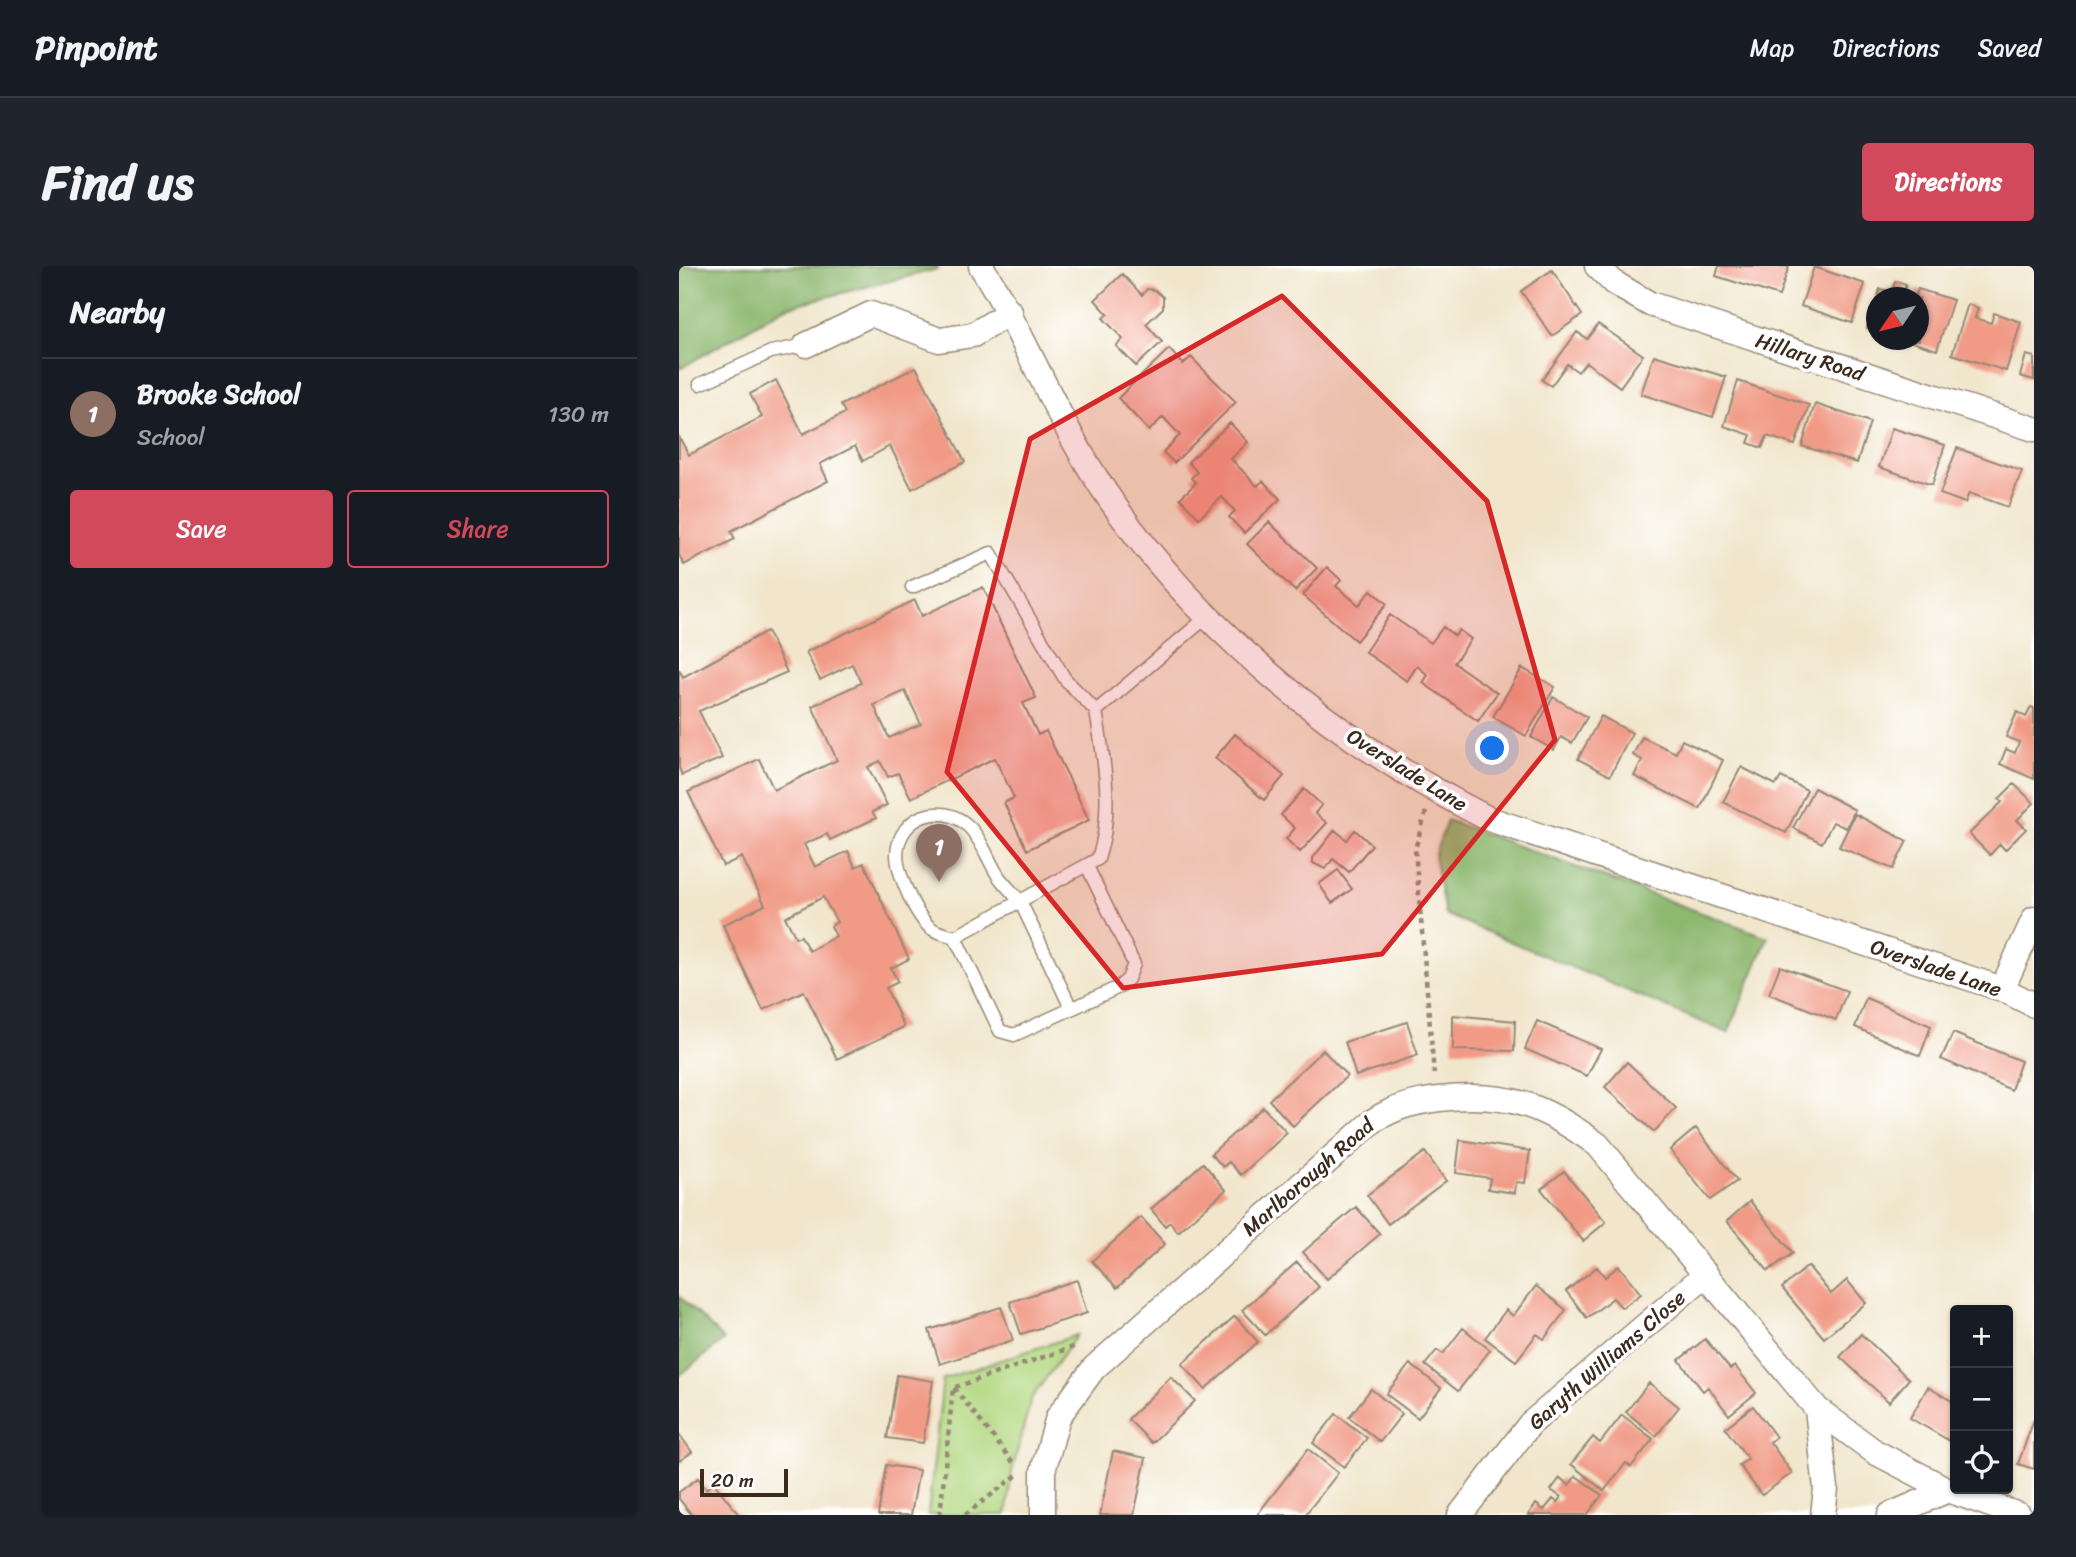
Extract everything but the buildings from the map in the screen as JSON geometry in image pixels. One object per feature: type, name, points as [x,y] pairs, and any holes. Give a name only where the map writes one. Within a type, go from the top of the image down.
[{"type":"street","name":"Overslade Lane","points":[[981,266],[1010,312],[1086,461],[1131,529],[1178,587],[1208,616],[1311,706],[1365,747],[1433,791],[1489,819],[2001,989],[2034,1004]]},
{"type":"street","name":"Hillary Road","points":[[1597,266],[1614,283],[1650,304],[2034,429]]},
{"type":"street","points":[[806,345],[871,314],[939,340],[973,335],[1010,312]]},
{"type":"street","points":[[2001,989],[2034,919]]},
{"type":"street","name":"Marlborough Road","points":[[1043,1515],[1043,1471],[1058,1418],[1094,1368],[1357,1133],[1390,1110],[1414,1102],[1467,1095],[1499,1097],[1531,1104],[1565,1120],[1598,1144],[1817,1409],[1875,1452],[1948,1490],[2019,1515]]},
{"type":"street","name":"Garyth Williams Close","points":[[1460,1515],[1530,1424],[1706,1274]]},
{"type":"street","points":[[1817,1409],[1826,1489],[1823,1515]]},
{"type":"street","points":[[1890,1515],[1948,1490]]},
{"type":"lane","points":[[700,384],[771,352],[806,345]]},
{"type":"lane","points":[[912,587],[991,553],[1065,679],[1095,711],[1105,769],[1106,813],[1104,842],[1098,859],[1087,866],[1020,901],[955,937],[932,930],[921,918],[899,867],[897,852],[904,833],[914,821],[935,811],[947,814],[968,826],[999,877],[1020,901],[1071,1008]]},
{"type":"lane","points":[[1095,711],[1208,616]]},
{"type":"lane","points":[[955,937],[1000,1031],[1014,1035],[1119,987],[1128,979],[1133,967],[1112,912],[1087,866]]},
{"type":"path","points":[[1433,791],[1415,849],[1437,1100]]},
{"type":"path","points":[[953,1388],[1081,1345]]},
{"type":"path","points":[[940,1515],[953,1388]]},
{"type":"path","points":[[953,1388],[1021,1471],[965,1515]]},
{"type":"highlighted area","points":[[1282,296],[1487,501],[1555,740],[1382,954],[1123,988],[947,772],[1030,439]]},
{"type":"green space","points":[[679,266],[937,266],[938,269],[786,307],[679,369]]},
{"type":"green space","points":[[1447,820],[1768,937],[1728,1033],[1445,914],[1434,856]]},
{"type":"green space","points":[[679,1296],[724,1340],[679,1376]]},
{"type":"green space","points":[[1077,1335],[1031,1399],[1012,1471],[1006,1515],[928,1515],[943,1379]]},
{"type":"place","name":"Brooke School","points":[[939,882]]}]
